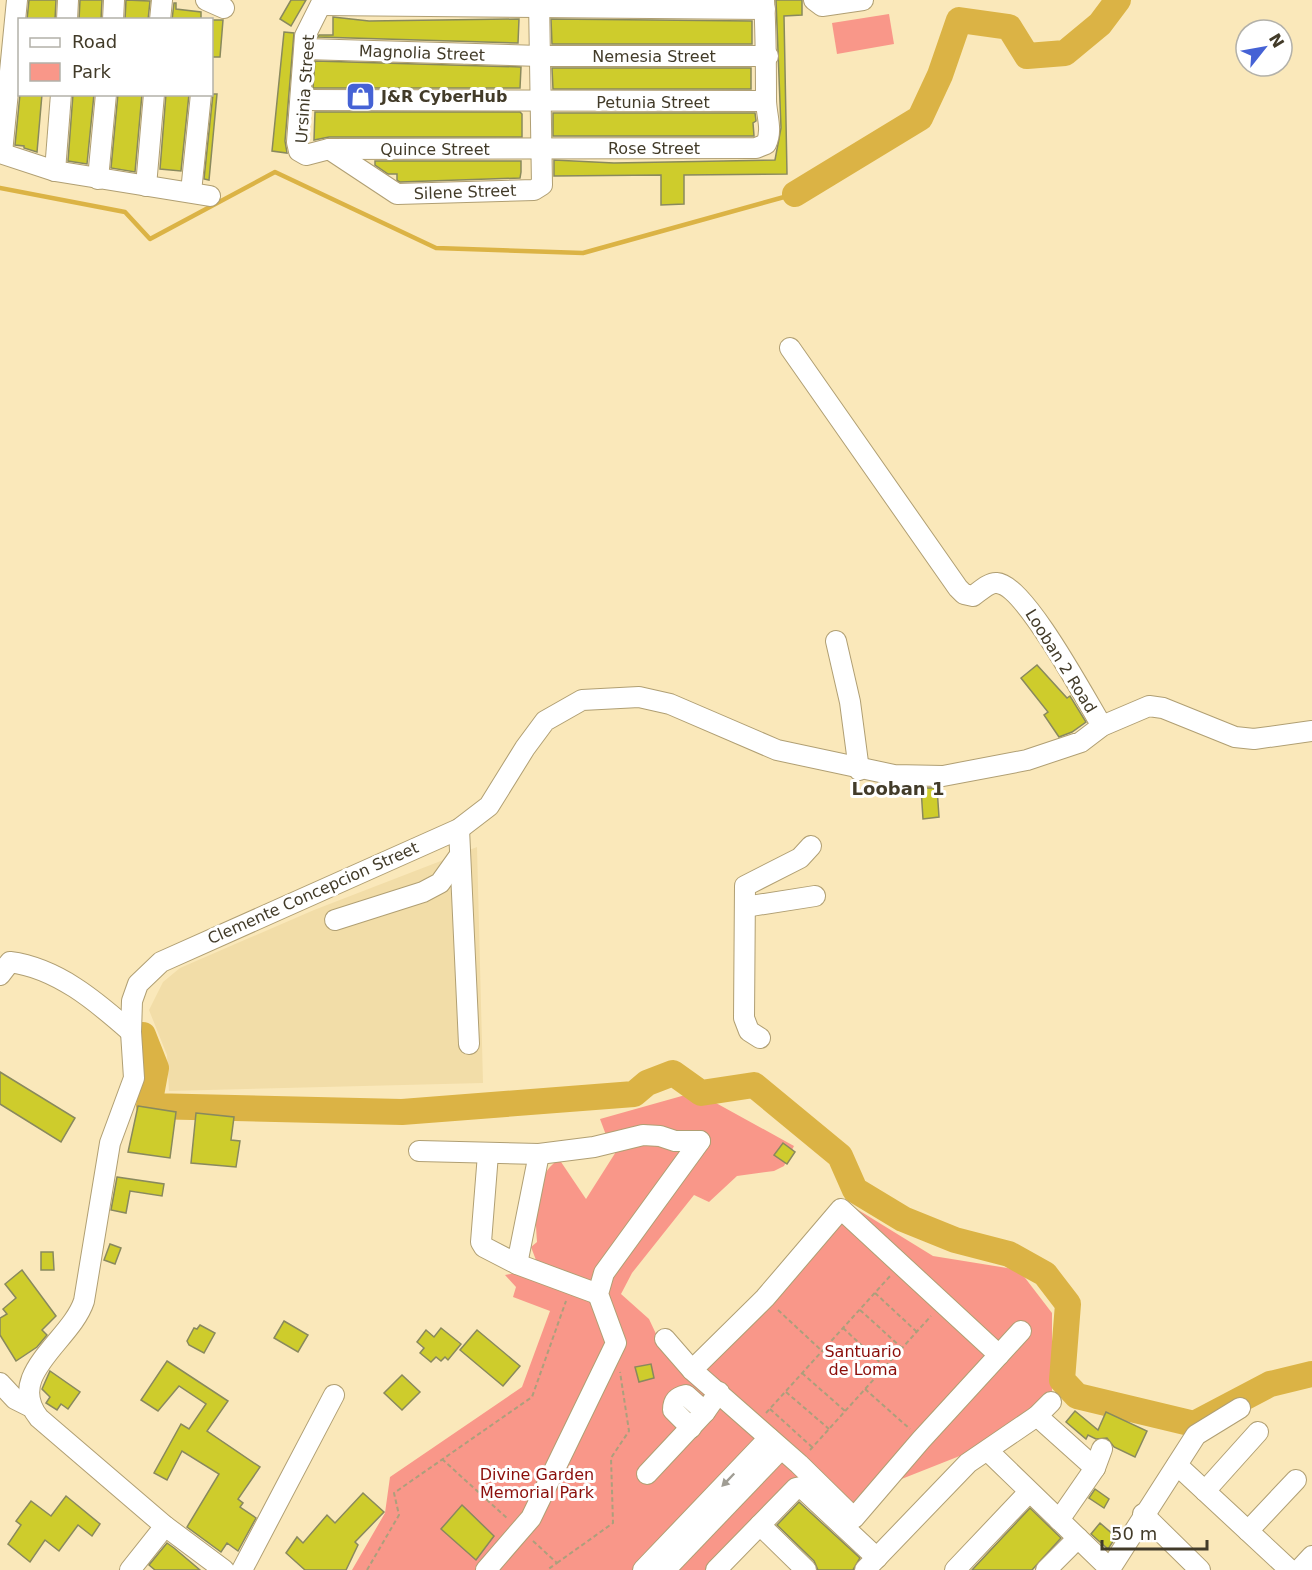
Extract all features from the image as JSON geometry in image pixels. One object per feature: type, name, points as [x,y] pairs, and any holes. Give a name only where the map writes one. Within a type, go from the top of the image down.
[{"type":"street","points":[[17,0],[1,153],[55,171],[200,194],[201,96]]},
{"type":"street","points":[[67,18],[68,0]]},
{"type":"street","points":[[113,18],[114,0]]},
{"type":"street","points":[[160,18],[162,0]]},
{"type":"street","points":[[814,0],[822,6],[863,0]]},
{"type":"street","points":[[322,2],[765,4],[768,56],[766,101]]},
{"type":"street","name":"Ursinia Street","points":[[322,2],[305,36],[302,100],[297,142],[299,151],[306,155],[329,149]]},
{"type":"street","points":[[539,3],[541,148]]},
{"type":"street","name":"Magnolia Street","points":[[304,49],[540,56]]},
{"type":"street","name":"Nemesia Street","points":[[540,56],[768,56]]},
{"type":"street","points":[[55,171],[61,96]]},
{"type":"street","points":[[98,179],[106,96]]},
{"type":"street","points":[[146,186],[154,96]]},
{"type":"street","name":"Petunia Street","points":[[302,100],[540,103],[766,101]]},
{"type":"street","name":"Rose Street","points":[[541,148],[756,148],[766,144],[770,134],[766,101]]},
{"type":"street","name":"Quince Street","points":[[329,149],[541,148]]},
{"type":"street","name":"Silene Street","points":[[329,149],[397,194],[534,190],[542,185],[541,148]]},
{"type":"street","name":"Looban 2 Road","points":[[790,348],[958,588],[964,594],[973,596],[993,583],[998,583],[1018,598],[1035,615],[1102,726],[1149,706],[1163,708],[1235,737],[1254,740],[1312,732]]},
{"type":"street","points":[[836,641],[850,702],[859,770]]},
{"type":"street","name":"Clemente Concepcion Street","points":[[29,1406],[28,1388],[31,1376],[79,1316],[84,1301],[110,1143],[134,1078],[130,1032],[132,1001],[138,984],[160,962],[459,829],[489,806],[525,748],[545,721],[582,700],[639,697],[670,704],[777,750],[894,776],[943,776],[991,768],[1057,752],[1081,742],[1102,726]]},
{"type":"street","points":[[459,829],[468,1044]]},
{"type":"street","points":[[760,1038],[748,1031],[744,1018],[745,886],[800,858],[812,846]]},
{"type":"street","points":[[335,920],[423,892],[440,883],[460,855]]},
{"type":"street","points":[[752,906],[815,896]]},
{"type":"street","points":[[0,975],[10,962],[26,964],[55,976],[94,1000],[130,1032]]},
{"type":"street","points":[[419,1151],[539,1154],[594,1147],[643,1135],[660,1136],[675,1141],[700,1141],[604,1273],[598,1294],[616,1343],[531,1518],[486,1570]]},
{"type":"street","points":[[488,1154],[481,1242],[488,1250],[517,1264],[598,1294]]},
{"type":"street","points":[[517,1264],[539,1154]]},
{"type":"street","points":[[692,1370],[765,1298],[841,1209],[999,1355]]},
{"type":"street","points":[[665,1339],[692,1370],[799,1464],[854,1518],[921,1440],[1021,1331]]},
{"type":"street","points":[[0,1383],[165,1526],[225,1570]]},
{"type":"street","points":[[647,1474],[691,1428],[719,1392]]},
{"type":"street","points":[[242,1570],[334,1395]]},
{"type":"street","points":[[691,1428],[673,1410],[673,1403],[679,1396],[686,1395],[705,1412]]},
{"type":"street","points":[[719,1569],[796,1488],[805,1490],[871,1564],[968,1462],[988,1451],[1037,1416],[1051,1402]]},
{"type":"street","points":[[988,1451],[1109,1567],[1130,1540],[1143,1514],[1196,1435],[1240,1408]]},
{"type":"street","points":[[1037,1416],[1095,1468]]},
{"type":"street","points":[[1205,1491],[1258,1432]]},
{"type":"street","points":[[665,1570],[686,1535],[768,1437]]},
{"type":"street","points":[[1059,1520],[1095,1468],[1102,1449]]},
{"type":"street","points":[[1177,1465],[1290,1570]]},
{"type":"street","points":[[1248,1531],[1296,1480]]},
{"type":"street","points":[[955,1570],[1029,1492]]},
{"type":"street","points":[[1143,1514],[1200,1570]]},
{"type":"street","points":[[760,1525],[806,1570]]},
{"type":"street","points":[[132,1569],[165,1526]]},
{"type":"street","points":[[643,1570],[686,1535]]},
{"type":"street","points":[[1046,1570],[1078,1538]]},
{"type":"street","points":[[1299,1570],[1312,1556]]},
{"type":"path","points":[[768,1437],[770,1409],[900,1264]]},
{"type":"path","points":[[367,1570],[399,1515],[394,1493],[532,1397],[572,1285]]},
{"type":"path","points":[[875,1293],[916,1332]]},
{"type":"path","points":[[765,1298],[823,1351]]},
{"type":"path","points":[[799,1464],[942,1302]]},
{"type":"path","points":[[860,1310],[902,1348]]},
{"type":"path","points":[[843,1328],[885,1367]]},
{"type":"path","points":[[547,1570],[613,1522],[611,1458],[629,1431],[616,1343]]},
{"type":"path","points":[[802,1373],[845,1412]]},
{"type":"path","points":[[865,1389],[921,1440]]},
{"type":"path","points":[[786,1392],[829,1429]]},
{"type":"path","points":[[770,1409],[813,1447]]},
{"type":"path","points":[[441,1459],[557,1563]]},
{"type":"shaded area","points":[[477,847],[483,1083],[169,1091],[167,1055],[149,1010],[163,982],[180,968],[314,910]]},
{"type":"green space","points":[[889,14],[894,44],[837,54],[832,23]]},
{"type":"green space","points":[[696,1092],[794,1146],[784,1166],[774,1171],[737,1176],[709,1202],[694,1195],[632,1273],[621,1294],[649,1319],[665,1353],[683,1371],[842,1200],[933,1256],[1019,1270],[1052,1313],[1052,1396],[990,1444],[899,1480],[856,1528],[801,1478],[714,1570],[352,1570],[385,1513],[390,1477],[522,1387],[550,1311],[513,1297],[516,1287],[505,1275],[539,1268],[531,1247],[537,1242],[537,1196],[550,1167],[559,1159],[586,1199],[626,1136],[622,1129],[606,1135],[600,1119]]},
{"type":"building","points":[[29,0],[56,0],[55,18],[27,18]]},
{"type":"building","points":[[80,0],[102,0],[101,18],[79,18]]},
{"type":"building","points":[[126,0],[150,1],[148,18],[125,18]]},
{"type":"building","points":[[291,0],[306,0],[291,26],[280,19]]},
{"type":"building","points":[[776,0],[802,0],[802,15],[784,16],[787,174],[684,175],[684,204],[661,205],[661,175],[554,176],[554,160],[614,163],[775,160],[781,128]]},
{"type":"building","points":[[174,3],[176,3],[176,9],[201,12],[201,18],[172,18]]},
{"type":"building","points":[[333,17],[369,21],[519,19],[518,43],[318,37],[319,35],[333,35]]},
{"type":"building","points":[[551,19],[752,21],[752,44],[552,44]]},
{"type":"building","points":[[213,20],[223,20],[220,57],[213,57]]},
{"type":"building","points":[[284,32],[294,33],[285,141],[287,153],[272,151]]},
{"type":"building","points":[[315,61],[521,67],[520,88],[313,88]]},
{"type":"building","points":[[552,68],[751,68],[751,89],[553,89]]},
{"type":"building","points":[[213,94],[217,94],[209,180],[204,179]]},
{"type":"building","points":[[20,96],[42,96],[37,152],[15,145]]},
{"type":"building","points":[[73,96],[94,96],[87,164],[68,161]]},
{"type":"building","points":[[118,96],[142,96],[135,172],[111,168]]},
{"type":"building","points":[[166,96],[189,96],[181,171],[160,169]]},
{"type":"building","points":[[315,112],[520,112],[522,114],[522,137],[329,137],[314,140]]},
{"type":"building","points":[[553,113],[755,113],[756,121],[753,123],[754,136],[553,136]]},
{"type":"building","points":[[375,161],[521,161],[521,172],[520,178],[400,182],[397,180],[397,174],[388,174],[375,165]]},
{"type":"building","points":[[1037,665],[1067,698],[1070,696],[1086,722],[1072,732],[1059,737],[1044,715],[1048,712],[1021,678]]},
{"type":"building","points":[[921,788],[937,788],[939,817],[923,819]]},
{"type":"building","points":[[0,1072],[75,1118],[61,1142],[0,1104]]},
{"type":"building","points":[[138,1106],[176,1112],[170,1158],[128,1152]]},
{"type":"building","points":[[196,1113],[234,1117],[231,1140],[240,1141],[236,1167],[191,1163]]},
{"type":"building","points":[[783,1143],[795,1152],[787,1164],[774,1155]]},
{"type":"building","points":[[117,1177],[164,1184],[162,1196],[130,1191],[126,1213],[111,1210]]},
{"type":"building","points":[[110,1244],[121,1248],[115,1264],[104,1260]]},
{"type":"building","points":[[41,1252],[53,1252],[54,1270],[41,1270]]},
{"type":"building","points":[[22,1270],[56,1316],[42,1330],[47,1335],[37,1347],[16,1361],[0,1335],[0,1318],[7,1314],[3,1309],[16,1298],[5,1284]]},
{"type":"building","points":[[284,1321],[308,1335],[298,1352],[274,1338]]},
{"type":"building","points":[[200,1325],[215,1333],[204,1353],[189,1345],[187,1341],[194,1328],[197,1329]]},
{"type":"building","points":[[441,1328],[461,1344],[448,1360],[445,1357],[441,1361],[436,1357],[431,1362],[420,1353],[424,1348],[417,1342],[426,1330],[434,1337]]},
{"type":"building","points":[[477,1330],[520,1366],[503,1386],[460,1350]]},
{"type":"building","points":[[167,1361],[228,1401],[207,1431],[260,1467],[238,1499],[243,1503],[240,1507],[256,1518],[238,1551],[227,1543],[221,1552],[187,1527],[219,1474],[182,1451],[167,1480],[154,1473],[181,1424],[189,1429],[206,1404],[179,1386],[158,1411],[141,1400]]},
{"type":"building","points":[[651,1364],[654,1378],[639,1382],[635,1367]]},
{"type":"building","points":[[50,1371],[80,1392],[68,1409],[61,1404],[57,1410],[46,1403],[50,1397],[42,1389]]},
{"type":"building","points":[[402,1375],[420,1392],[402,1410],[384,1393]]},
{"type":"building","points":[[1075,1411],[1098,1430],[1106,1412],[1147,1431],[1135,1457],[1114,1447],[1107,1438],[1096,1439],[1088,1435],[1086,1439],[1066,1422]]},
{"type":"building","points":[[1095,1489],[1109,1499],[1104,1508],[1089,1498]]},
{"type":"building","points":[[363,1493],[384,1512],[355,1542],[358,1545],[346,1570],[305,1570],[286,1553],[297,1537],[303,1543],[327,1515],[335,1523]]},
{"type":"building","points":[[66,1496],[100,1524],[92,1536],[78,1525],[59,1551],[45,1540],[30,1562],[8,1544],[21,1525],[16,1521],[31,1501],[51,1516]]},
{"type":"building","points":[[799,1502],[860,1558],[853,1570],[818,1570],[814,1561],[777,1525]]},
{"type":"building","points":[[462,1505],[494,1536],[476,1560],[441,1529]]},
{"type":"building","points":[[1030,1508],[1061,1538],[1032,1570],[972,1570]]},
{"type":"building","points":[[1100,1523],[1116,1537],[1108,1549],[1091,1534]]},
{"type":"building","points":[[167,1543],[200,1570],[155,1570],[149,1565]]},
{"type":"waterway","points":[[795,194],[920,118],[940,75],[959,20],[1009,27],[1027,56],[1065,53],[1100,24],[1118,0]]},
{"type":"waterway","points":[[0,188],[125,212],[150,239],[275,172],[436,248],[583,253],[795,194]]},
{"type":"waterway","points":[[143,1035],[156,1068],[149,1106],[402,1112],[634,1094],[647,1083],[673,1073],[701,1093],[754,1085],[840,1156],[855,1190],[903,1219],[955,1240],[1009,1254],[1045,1274],[1068,1304],[1062,1380],[1077,1396],[1194,1424],[1270,1384],[1312,1374]]},
{"type":"place","name":"J&R CyberHub","points":[[360,96]]},
{"type":"district","name":"Looban 1","points":[[898,788]]},
{"type":"park label","name":"Santuario de Loma","points":[[863,1360]]},
{"type":"park label","name":"Divine Garden Memorial Park","points":[[537,1483]]}]
